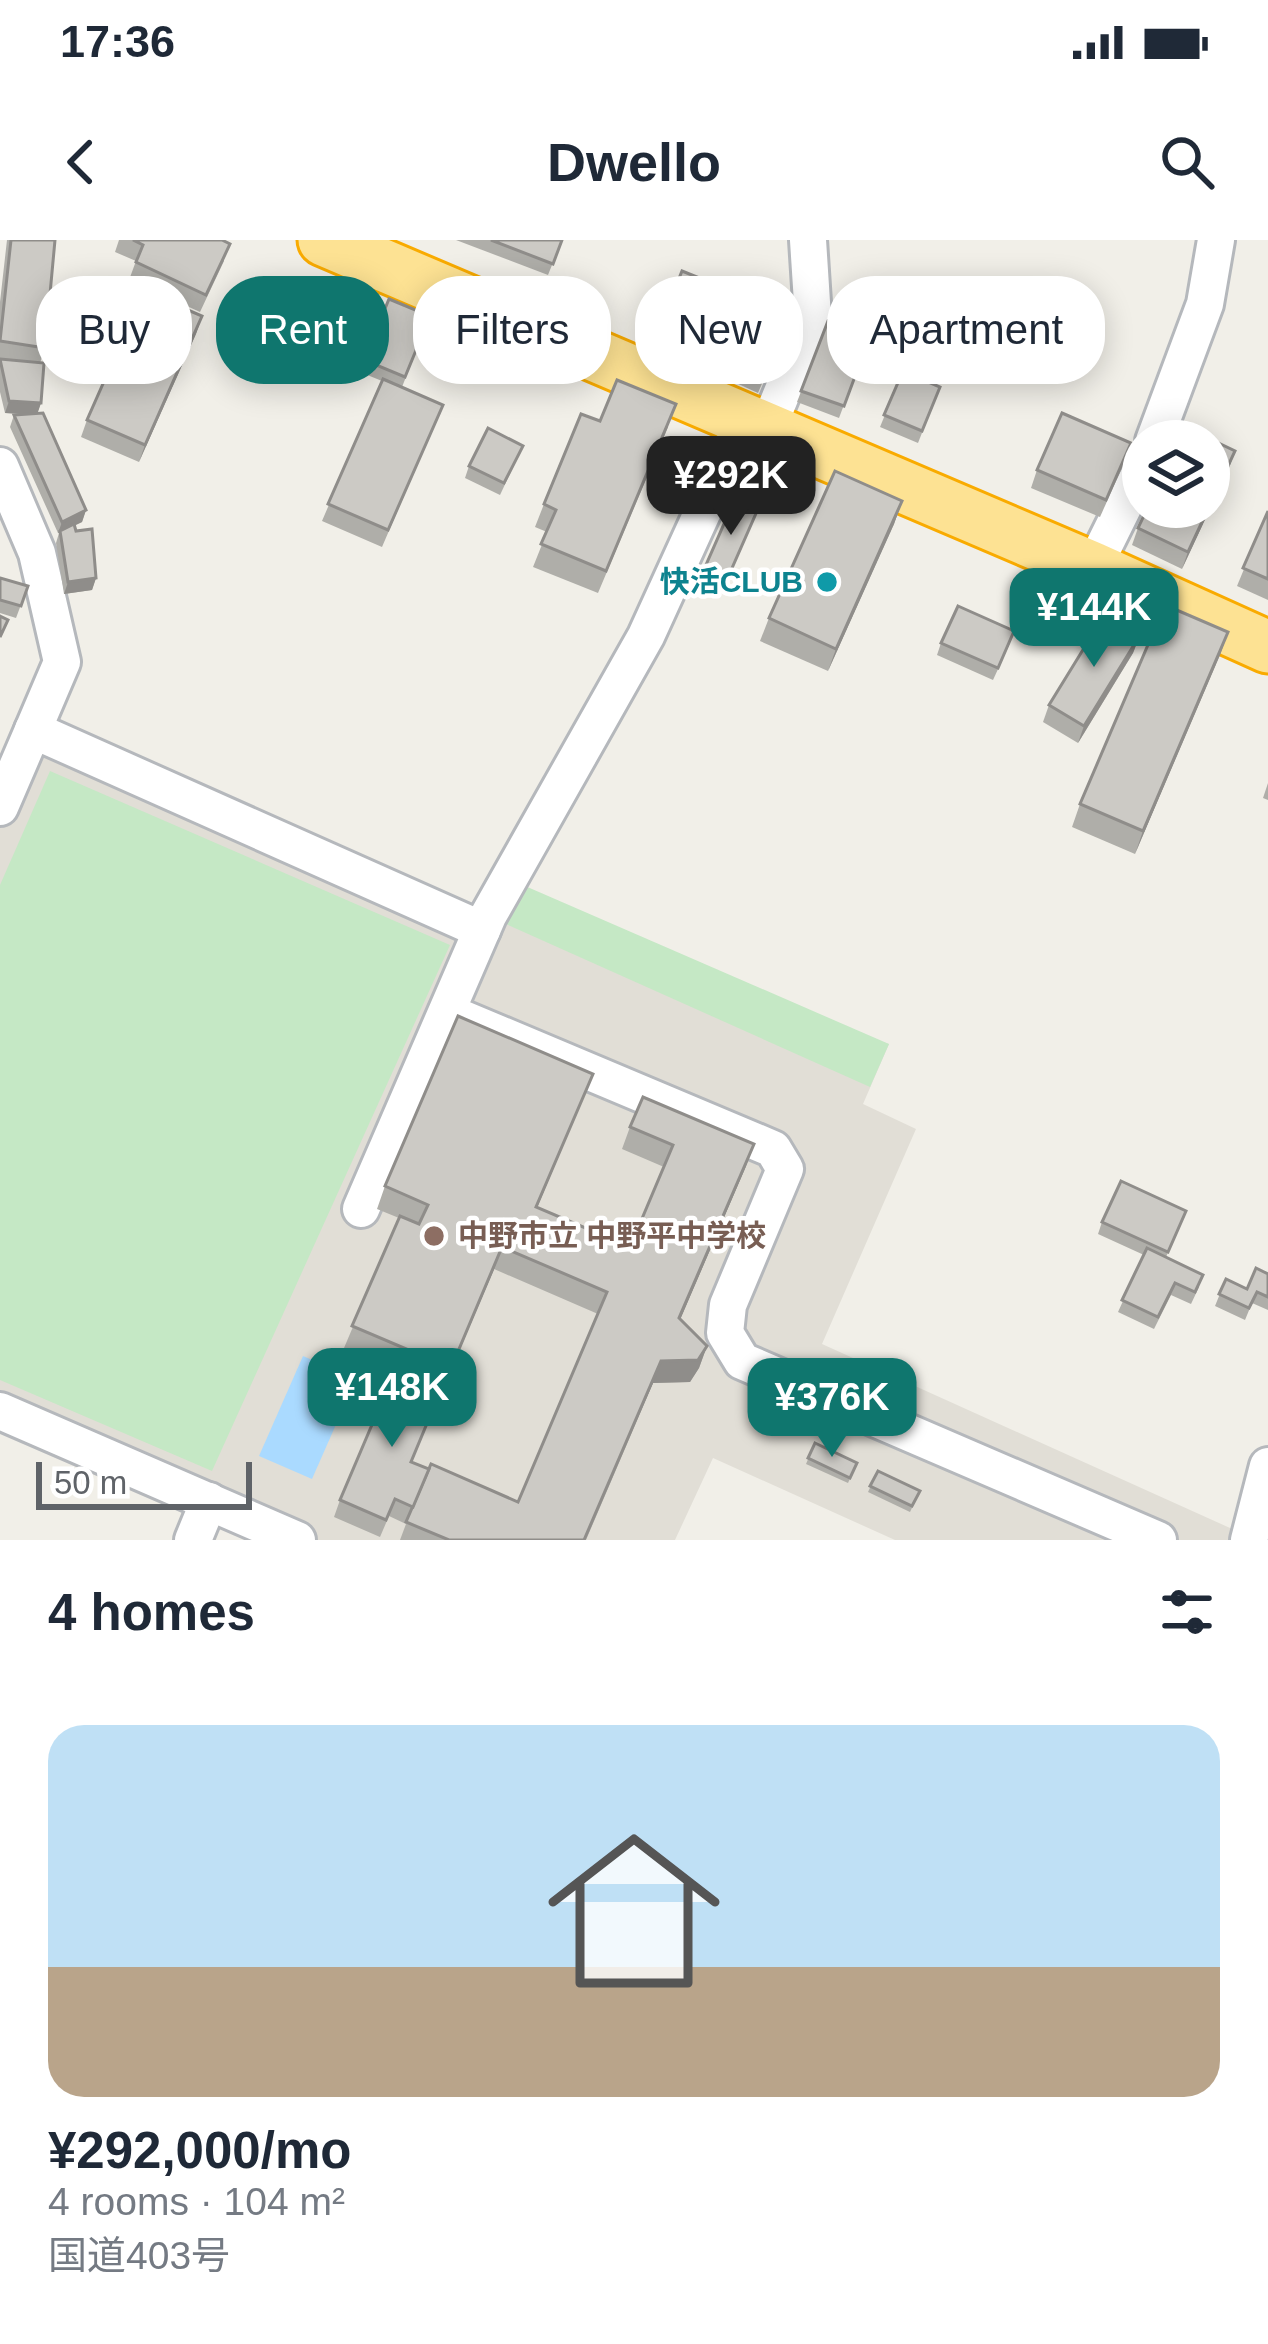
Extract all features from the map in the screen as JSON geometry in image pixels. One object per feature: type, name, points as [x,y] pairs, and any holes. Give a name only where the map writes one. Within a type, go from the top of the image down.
[{"type":"highway","points":[[324,240],[1268,647]]},
{"type":"street","points":[[361,1209],[482,930],[646,636],[813,318],[808,240]]},
{"type":"street","points":[[1162,420],[1205,304],[1216,240]]},
{"type":"street","points":[[0,466],[37,553],[62,662],[0,807]]},
{"type":"street","points":[[1093,568],[1122,509]]},
{"type":"street","points":[[33,730],[482,930]]},
{"type":"street","points":[[447,1012],[773,1148],[785,1169],[728,1305],[725,1333],[742,1361],[1158,1540]]},
{"type":"street","points":[[0,1412],[297,1540]]},
{"type":"street","points":[[1249,1540],[1268,1466]]},
{"type":"street","points":[[193,1540],[209,1501]]},
{"type":"shaded area","name":"中野市立 中野平中学校","points":[[33,730],[488,916],[889,1044],[863,1104],[916,1129],[822,1344],[1249,1540],[895,1540],[713,1458],[675,1540],[297,1540],[0,1411],[0,807]]},
{"type":"green space","points":[[50,771],[450,945],[212,1471],[0,1380],[0,885]]},
{"type":"green space","points":[[509,879],[889,1044],[870,1087],[488,916]]},
{"type":"water","points":[[303,1356],[356,1379],[312,1479],[259,1456]]},
{"type":"building","points":[[11,240],[55,240],[52,276],[36,276],[36,347],[0,341]]},
{"type":"building","points":[[133,240],[222,240],[230,244],[206,295],[192,288],[192,276],[166,276],[136,262],[143,245]]},
{"type":"building","points":[[491,240],[562,240],[553,264]]},
{"type":"building","points":[[389,299],[413,309],[413,357],[405,377],[389,370]]},
{"type":"building","points":[[192,312],[202,316],[192,339]]},
{"type":"building","points":[[827,324],[827,384],[852,384],[844,406],[801,391]]},
{"type":"building","points":[[0,359],[36,362],[36,384],[42,384],[41,403],[9,401]]},
{"type":"building","points":[[617,380],[676,404],[606,571],[541,544],[556,510],[544,504],[581,414],[600,421]]},
{"type":"building","points":[[389,382],[443,405],[388,530],[328,504],[381,384]]},
{"type":"building","points":[[103,384],[172,384],[145,445],[87,420]]},
{"type":"building","points":[[897,384],[940,387],[922,431],[884,415]]},
{"type":"building","points":[[43,413],[86,510],[62,522],[14,415]]},
{"type":"building","points":[[1062,413],[1122,439],[1122,464],[1106,500],[1037,470]]},
{"type":"building","points":[[488,428],[523,446],[504,483],[469,466]]},
{"type":"building","name":"快活CLUB","points":[[835,471],[902,501],[836,649],[769,618]]},
{"type":"building","points":[[738,492],[761,502],[725,584],[702,574]]},
{"type":"building","points":[[1268,511],[1268,579],[1243,568]]},
{"type":"building","points":[[74,524],[76,531],[92,529],[96,578],[68,582],[60,531]]},
{"type":"building","points":[[1138,528],[1199,528],[1188,552]]},
{"type":"building","points":[[0,578],[28,586],[21,606],[0,600]]},
{"type":"building","points":[[1165,605],[1228,632],[1143,831],[1080,804]]},
{"type":"building","points":[[958,606],[1014,631],[998,668],[941,643]]},
{"type":"building","points":[[1105,614],[1140,635],[1084,726],[1049,705]]},
{"type":"building","points":[[458,1016],[593,1074],[536,1207],[630,1247],[673,1145],[630,1127],[643,1097],[754,1144],[679,1318],[707,1346],[698,1360],[661,1361],[584,1540],[449,1540],[406,1522],[431,1464],[518,1502],[607,1292],[502,1247],[451,1368],[352,1326],[400,1216],[419,1224],[428,1205],[385,1186]]},
{"type":"building","points":[[1121,1181],[1186,1211],[1168,1252],[1102,1222]]},
{"type":"building","points":[[1147,1248],[1203,1275],[1195,1292],[1175,1283],[1158,1317],[1122,1300]]},
{"type":"building","points":[[1256,1268],[1268,1274],[1268,1297],[1257,1292],[1249,1308],[1219,1294],[1226,1279],[1247,1289]]},
{"type":"building","points":[[394,1373],[440,1392],[411,1462],[429,1469],[413,1507],[395,1499],[386,1520],[340,1500]]},
{"type":"building","points":[[815,1443],[857,1463],[850,1478],[808,1458]]},
{"type":"building","points":[[878,1471],[920,1491],[912,1506],[870,1486]]},
{"type":"place","name":"快活CLUB","points":[[827,582]]},
{"type":"place","name":"中野市立 中野平中学校","points":[[434,1236]]}]
